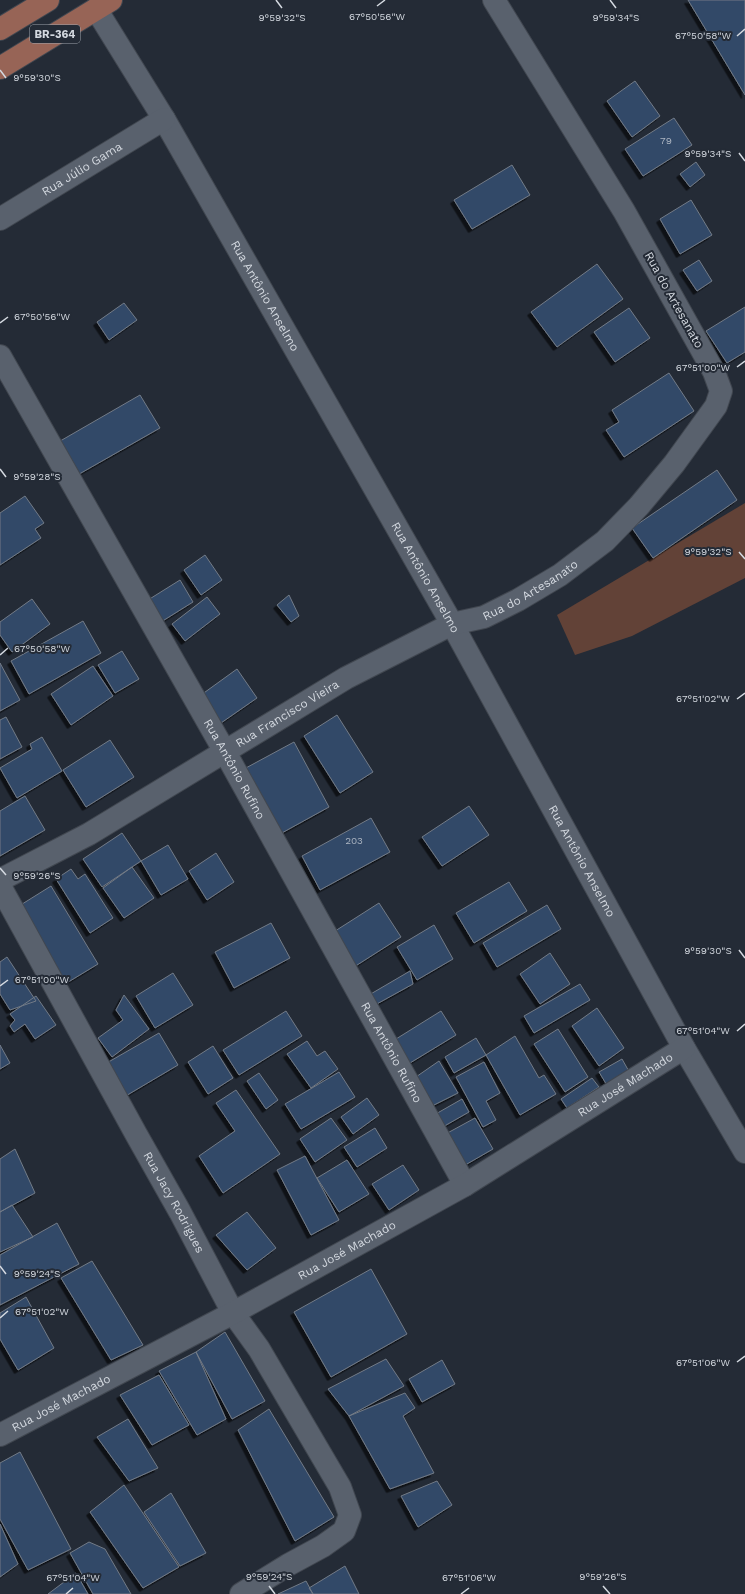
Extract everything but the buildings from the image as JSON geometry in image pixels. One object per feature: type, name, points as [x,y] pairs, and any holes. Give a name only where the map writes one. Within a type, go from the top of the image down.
[{"type":"main road","name":"BR-364","points":[[0,29],[48,0]]},
{"type":"main road","name":"BR-364","points":[[0,68],[103,5]]},
{"type":"street","name":"Rua do Artesanato","points":[[452,624],[484,617],[518,600],[560,575],[605,541],[640,506],[674,464],[716,406],[721,391],[714,372],[624,211],[494,0]]},
{"type":"street","name":"Rua Antônio Anselmo","points":[[103,5],[164,119],[452,624],[684,1048],[745,1152]]},
{"type":"street","name":"Rua Júlio Gama","points":[[0,219],[164,119]]},
{"type":"street","name":"Rua Antônio Rufino","points":[[0,356],[225,752],[465,1185]]},
{"type":"street","name":"Rua Francisco Vieira","points":[[0,880],[89,834],[346,678],[452,624]]},
{"type":"street","name":"Rua Jacy Rodrigues","points":[[0,886],[180,1212],[233,1313],[259,1349],[340,1487],[350,1515],[344,1531],[323,1546],[241,1594]]},
{"type":"street","name":"Rua José Machado","points":[[0,1433],[233,1313],[465,1185],[684,1048]]},
{"type":"shaded area","points":[[745,503],[745,578],[632,636],[575,655],[557,615]]}]
